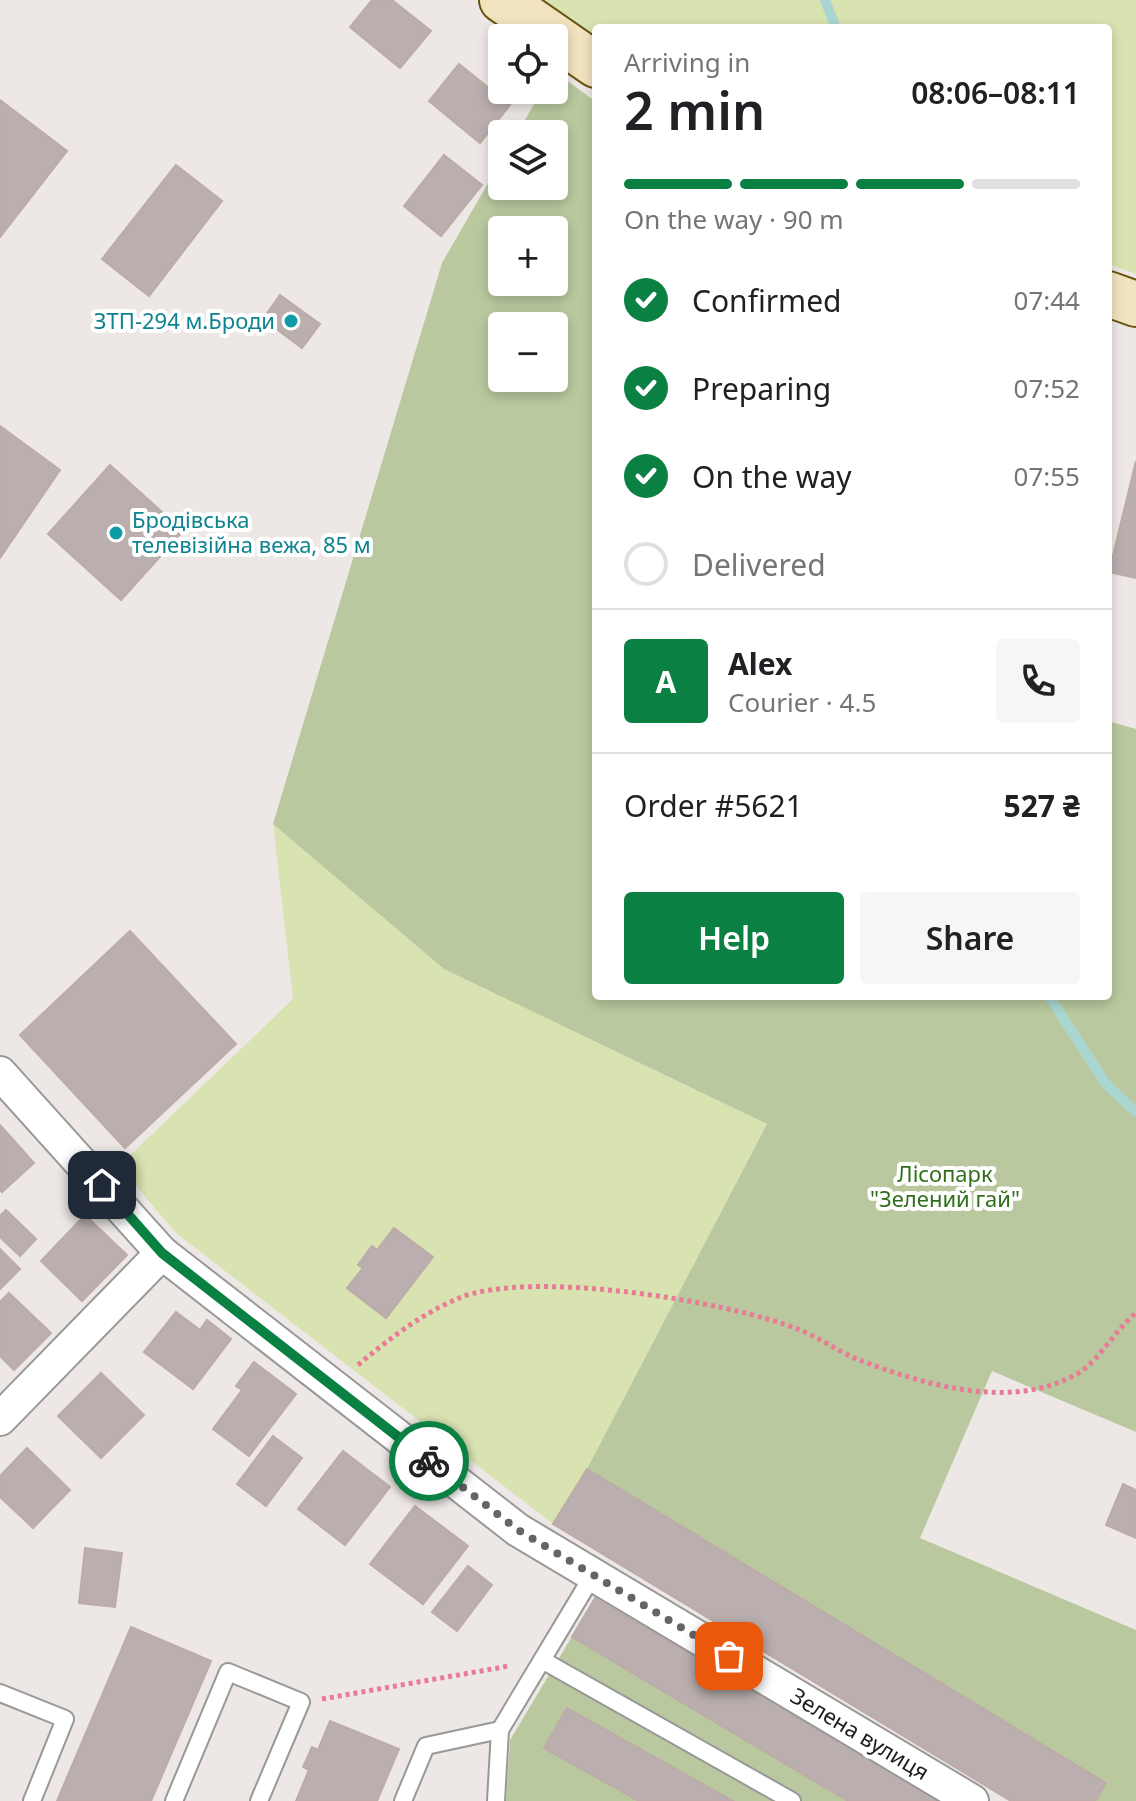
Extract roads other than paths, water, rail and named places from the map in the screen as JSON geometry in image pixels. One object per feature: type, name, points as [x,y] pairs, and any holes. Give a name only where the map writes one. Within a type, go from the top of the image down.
[{"type":"street","points":[[502,0],[592,62]]},
{"type":"street","points":[[1112,295],[1136,304]]},
{"type":"street","name":"Зелена вулиця","points":[[0,1073],[162,1253],[518,1530],[972,1801]]},
{"type":"street","points":[[0,1419],[162,1253]]},
{"type":"lane","points":[[496,1801],[500,1730],[593,1575]]},
{"type":"lane","points":[[542,1660],[792,1801]]},
{"type":"lane","points":[[174,1801],[228,1672],[301,1702],[259,1801]]},
{"type":"lane","points":[[0,1693],[65,1719],[32,1801]]},
{"type":"lane","points":[[403,1801],[426,1746],[500,1730]]},
{"type":"waterway","points":[[825,0],[834,24]]},
{"type":"waterway","points":[[1052,1000],[1106,1084],[1136,1112]]},
{"type":"place","name":"ЗТП-294 м.Броди","points":[[291,321]]},
{"type":"place","name":"Бродівська телевізійна вежа, 85 м","points":[[116,533]]},
{"type":"park label","name":"Лісопарк \"Зелений гай\"","points":[[945,1186]]}]
